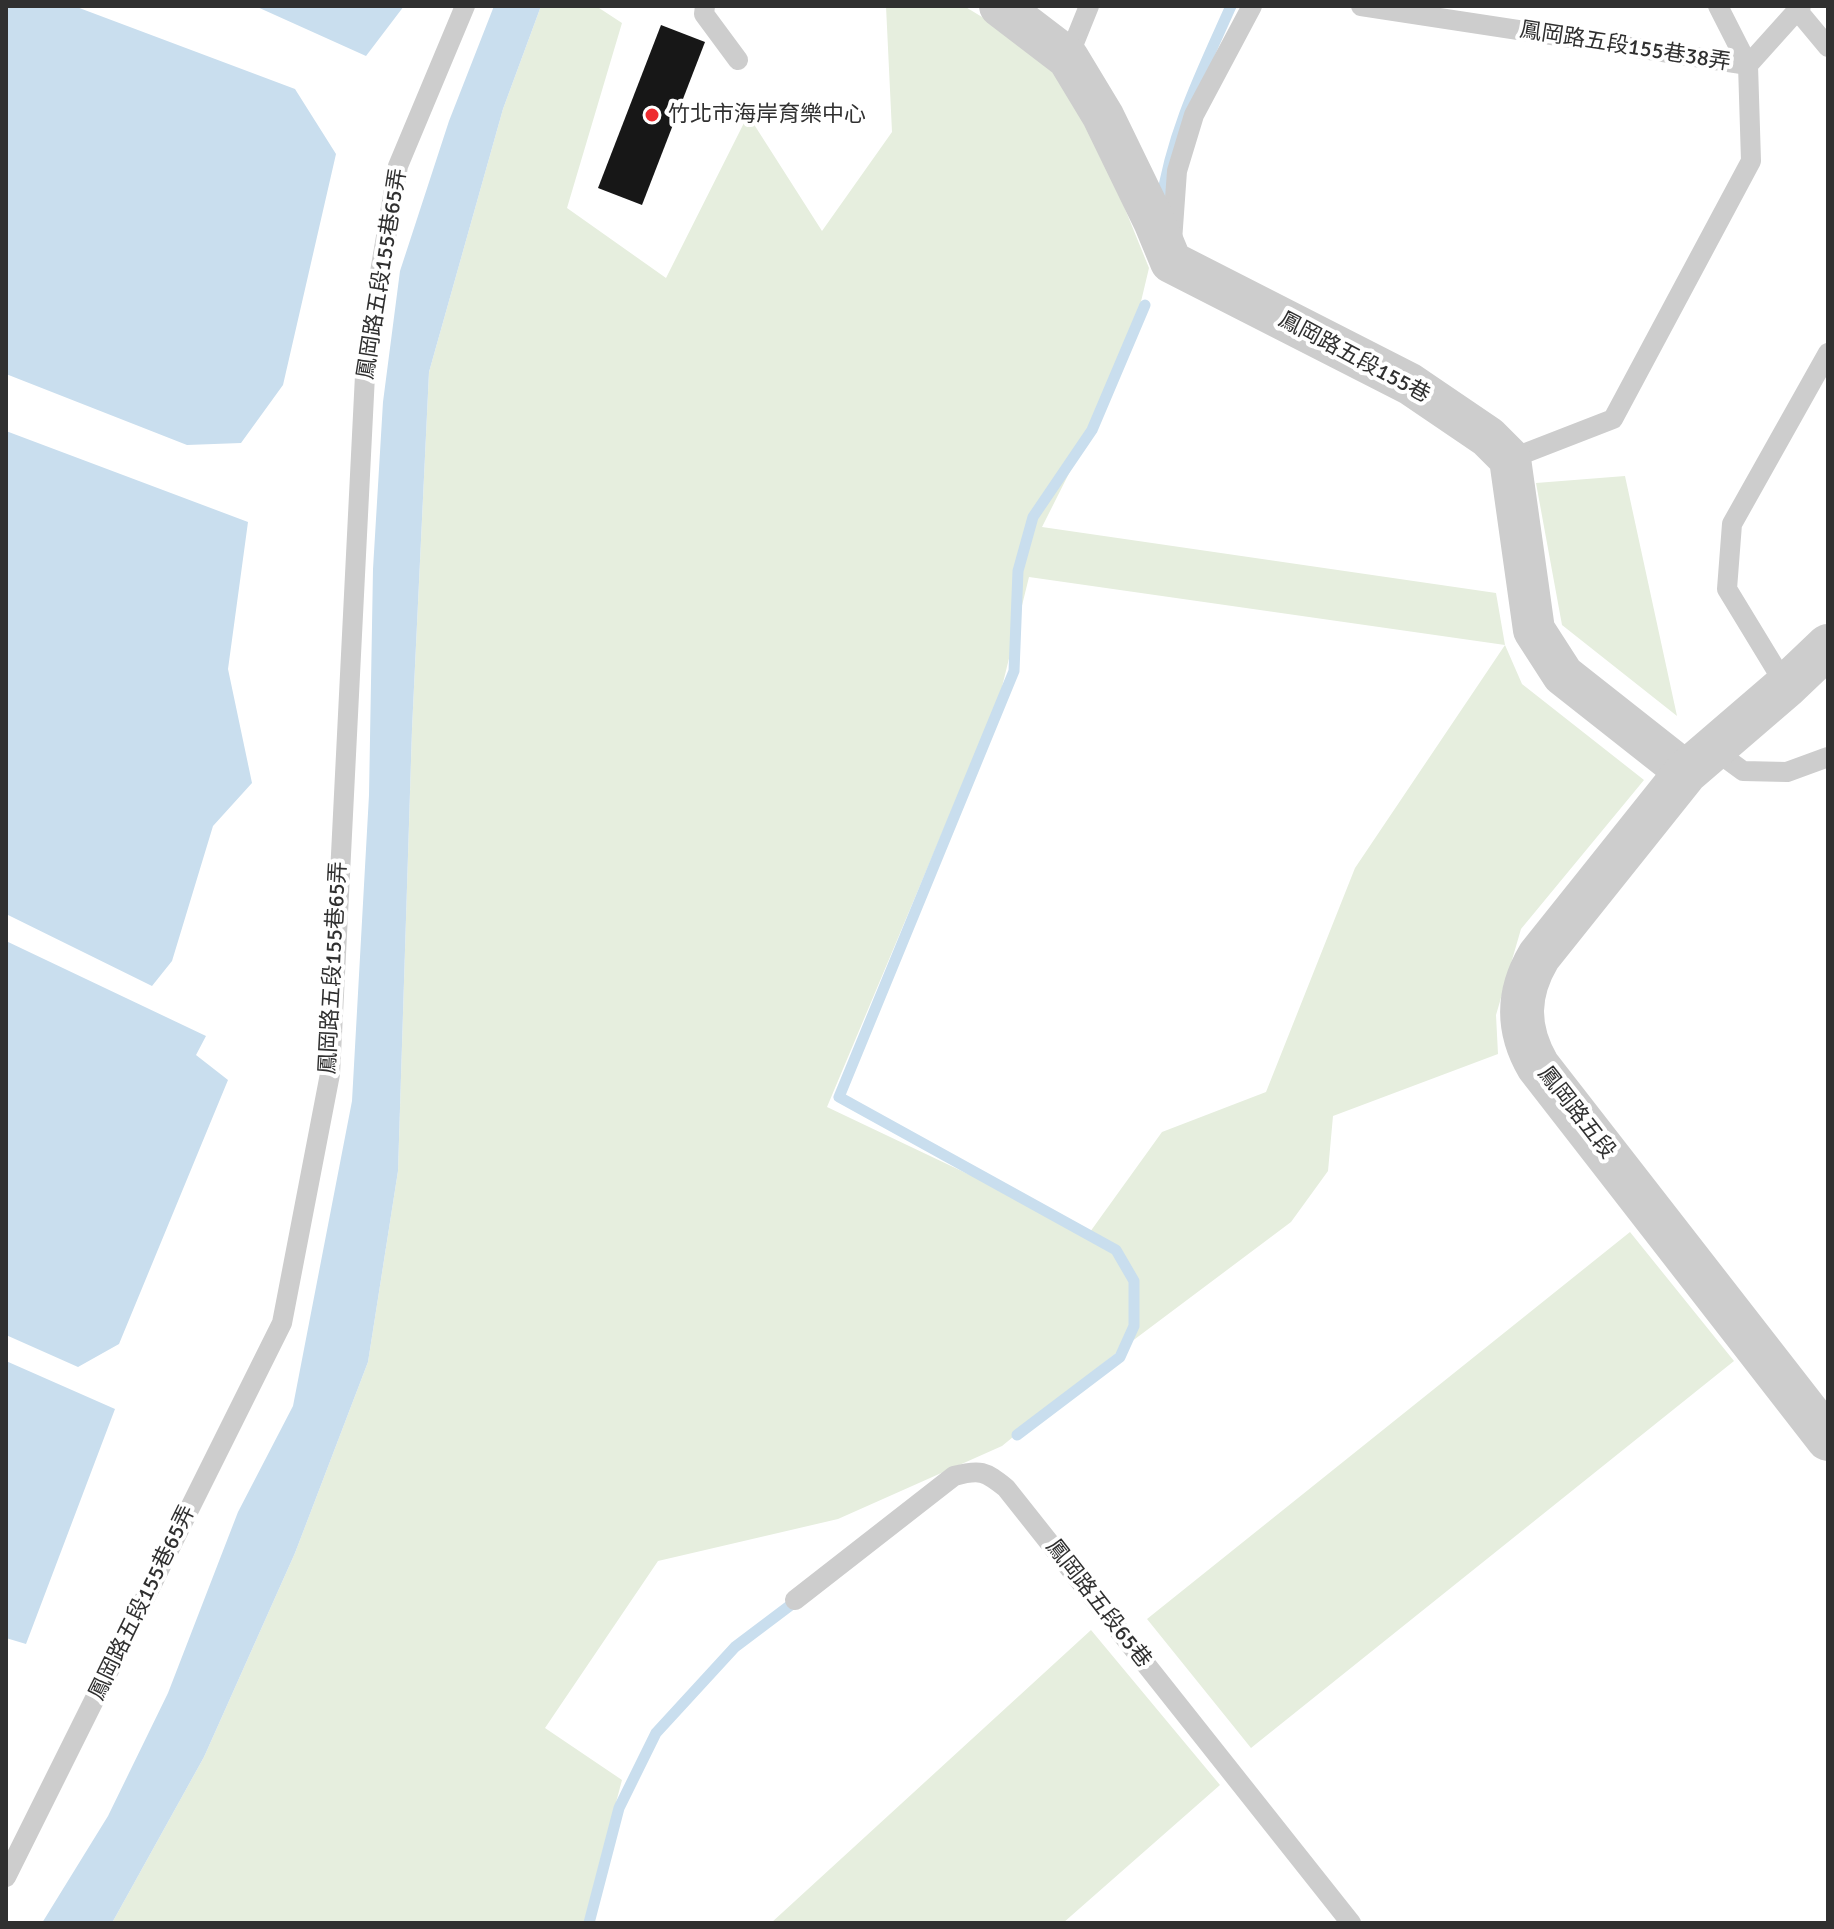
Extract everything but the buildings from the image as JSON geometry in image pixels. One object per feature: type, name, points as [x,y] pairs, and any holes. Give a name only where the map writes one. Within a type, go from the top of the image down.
[{"type":"street","points":[[1000,6],[1068,58],[1103,116],[1171,262]]},
{"type":"street","name":"鳳岡路五段155巷","points":[[1171,262],[1410,384],[1488,437],[1510,459]]},
{"type":"street","points":[[1510,459],[1534,630],[1563,675],[1700,760]]},
{"type":"street","name":"鳳岡路五段","points":[[1828,646],[1700,760],[1539,956],[1523,990],[1521,1009],[1522,1029],[1538,1066],[1828,1439]]},
{"type":"lane","name":"鳳岡路五段155巷65弄","points":[[6,1877],[282,1323],[330,1074],[366,355],[398,166],[465,6]]},
{"type":"lane","points":[[705,6],[704,14],[738,60]]},
{"type":"lane","points":[[1068,58],[1089,6]]},
{"type":"lane","points":[[1171,262],[1177,171],[1194,115],[1252,6]]},
{"type":"lane","name":"鳳岡路五段155巷38弄","points":[[1361,6],[1748,65]]},
{"type":"lane","points":[[1510,459],[1613,419],[1751,161],[1748,65],[1718,6]]},
{"type":"lane","points":[[1748,65],[1800,9],[1828,47]]},
{"type":"lane","points":[[1786,686],[1727,589],[1732,524],[1828,353]]},
{"type":"lane","points":[[1700,760],[1743,771],[1787,772],[1828,757]]},
{"type":"lane","name":"鳳岡路五段65巷","points":[[795,1600],[954,1476],[976,1470],[991,1476],[1006,1488],[1351,1923]]},
{"type":"green space","points":[[541,6],[596,6],[622,23],[567,208],[666,278],[748,115],[822,231],[892,132],[886,6],[964,6],[1023,42],[1078,93],[1149,268],[1128,356],[1042,527],[1496,593],[1505,645],[1522,684],[1644,780],[1521,929],[1496,1015],[1498,1054],[1333,1116],[1328,1171],[1291,1222],[1111,1357],[1002,1446],[838,1519],[658,1561],[545,1728],[622,1780],[584,1923],[112,1923],[204,1757],[295,1553],[368,1362],[398,1171],[412,729],[429,372],[503,109]],"holes":[[[1029,577],[1505,645],[1355,868],[1266,1092],[1162,1132],[1090,1232],[827,1107],[1000,695]]]},
{"type":"green space","points":[[1625,476],[1677,716],[1562,625],[1536,483]]},
{"type":"green space","points":[[1630,1232],[1734,1361],[1251,1748],[1147,1619]]},
{"type":"green space","points":[[1091,1630],[1220,1785],[1063,1923],[771,1923]]},
{"type":"water","points":[[6,6],[74,6],[295,89],[336,154],[283,385],[241,443],[187,445],[6,374]]},
{"type":"water","points":[[255,6],[404,6],[366,56]]},
{"type":"water","points":[[494,6],[541,6],[503,109],[429,372],[412,729],[398,1171],[368,1362],[295,1553],[204,1757],[112,1923],[42,1923],[108,1816],[168,1693],[238,1512],[293,1406],[352,1101],[369,795],[373,569],[383,402],[400,271],[449,121]]},
{"type":"water","points":[[6,431],[248,522],[228,669],[252,783],[213,826],[172,961],[152,986],[6,914]]},
{"type":"water","points":[[6,941],[206,1036],[196,1055],[228,1080],[119,1344],[78,1367],[6,1335]]},
{"type":"water","points":[[6,1361],[115,1409],[26,1644],[6,1638]]},
{"type":"waterway","points":[[1161,204],[1180,127],[1231,6]]},
{"type":"waterway","points":[[1017,1435],[1120,1357],[1134,1326],[1134,1281],[1116,1250],[839,1097],[1014,671],[1018,571],[1033,517],[1092,430],[1145,305]]},
{"type":"waterway","points":[[589,1923],[619,1808],[656,1733],[735,1647],[800,1598]]},
{"type":"place","name":"竹北市海岸育樂中心","points":[[652,115]]}]
